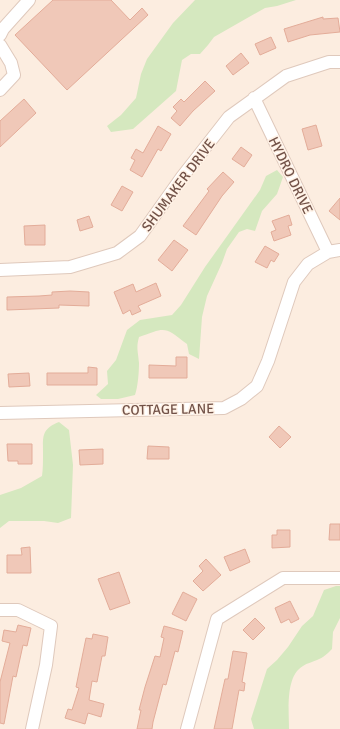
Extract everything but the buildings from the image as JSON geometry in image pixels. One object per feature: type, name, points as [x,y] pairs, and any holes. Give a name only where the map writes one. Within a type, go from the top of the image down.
[{"type":"street","points":[[0,35],[2,29],[29,0]]},
{"type":"street","points":[[0,45],[11,62],[14,75],[0,90]]},
{"type":"street","name":"SHUMAKER DRIVE","points":[[0,270],[70,266],[117,253],[140,236],[182,177],[229,117],[286,76],[329,62],[340,62]]},
{"type":"street","name":"HYDRO DRIVE","points":[[254,98],[328,252]]},
{"type":"street","name":"COTTAGE LANE","points":[[0,413],[224,408],[241,399],[257,386],[268,361],[294,282],[308,264],[328,252],[340,250]]},
{"type":"street","points":[[187,729],[217,619],[283,578],[340,578]]},
{"type":"street","points":[[0,610],[18,610],[51,626],[46,665],[32,729]]},
{"type":"green space","points":[[195,0],[296,0],[265,8],[214,37],[200,54],[191,54],[182,60],[176,91],[133,129],[111,132],[107,126],[121,115],[136,98],[141,74],[147,59],[173,23]]},
{"type":"green space","points":[[277,170],[283,177],[277,194],[262,211],[255,231],[247,229],[239,232],[227,249],[207,296],[202,317],[199,359],[189,354],[187,344],[169,331],[155,331],[139,337],[137,347],[139,375],[135,395],[118,399],[101,399],[96,395],[108,384],[107,371],[116,360],[127,330],[140,320],[172,315],[181,305],[205,267],[260,190],[266,176]]},
{"type":"green space","points":[[59,422],[69,430],[73,465],[71,518],[58,523],[44,521],[9,521],[0,528],[0,495],[21,488],[42,476],[44,434],[49,428]]},
{"type":"green space","points":[[340,586],[340,618],[333,632],[332,649],[321,658],[303,666],[297,671],[293,678],[289,694],[289,729],[254,729],[251,719],[267,669],[288,647],[302,626],[313,616],[324,590]]}]
